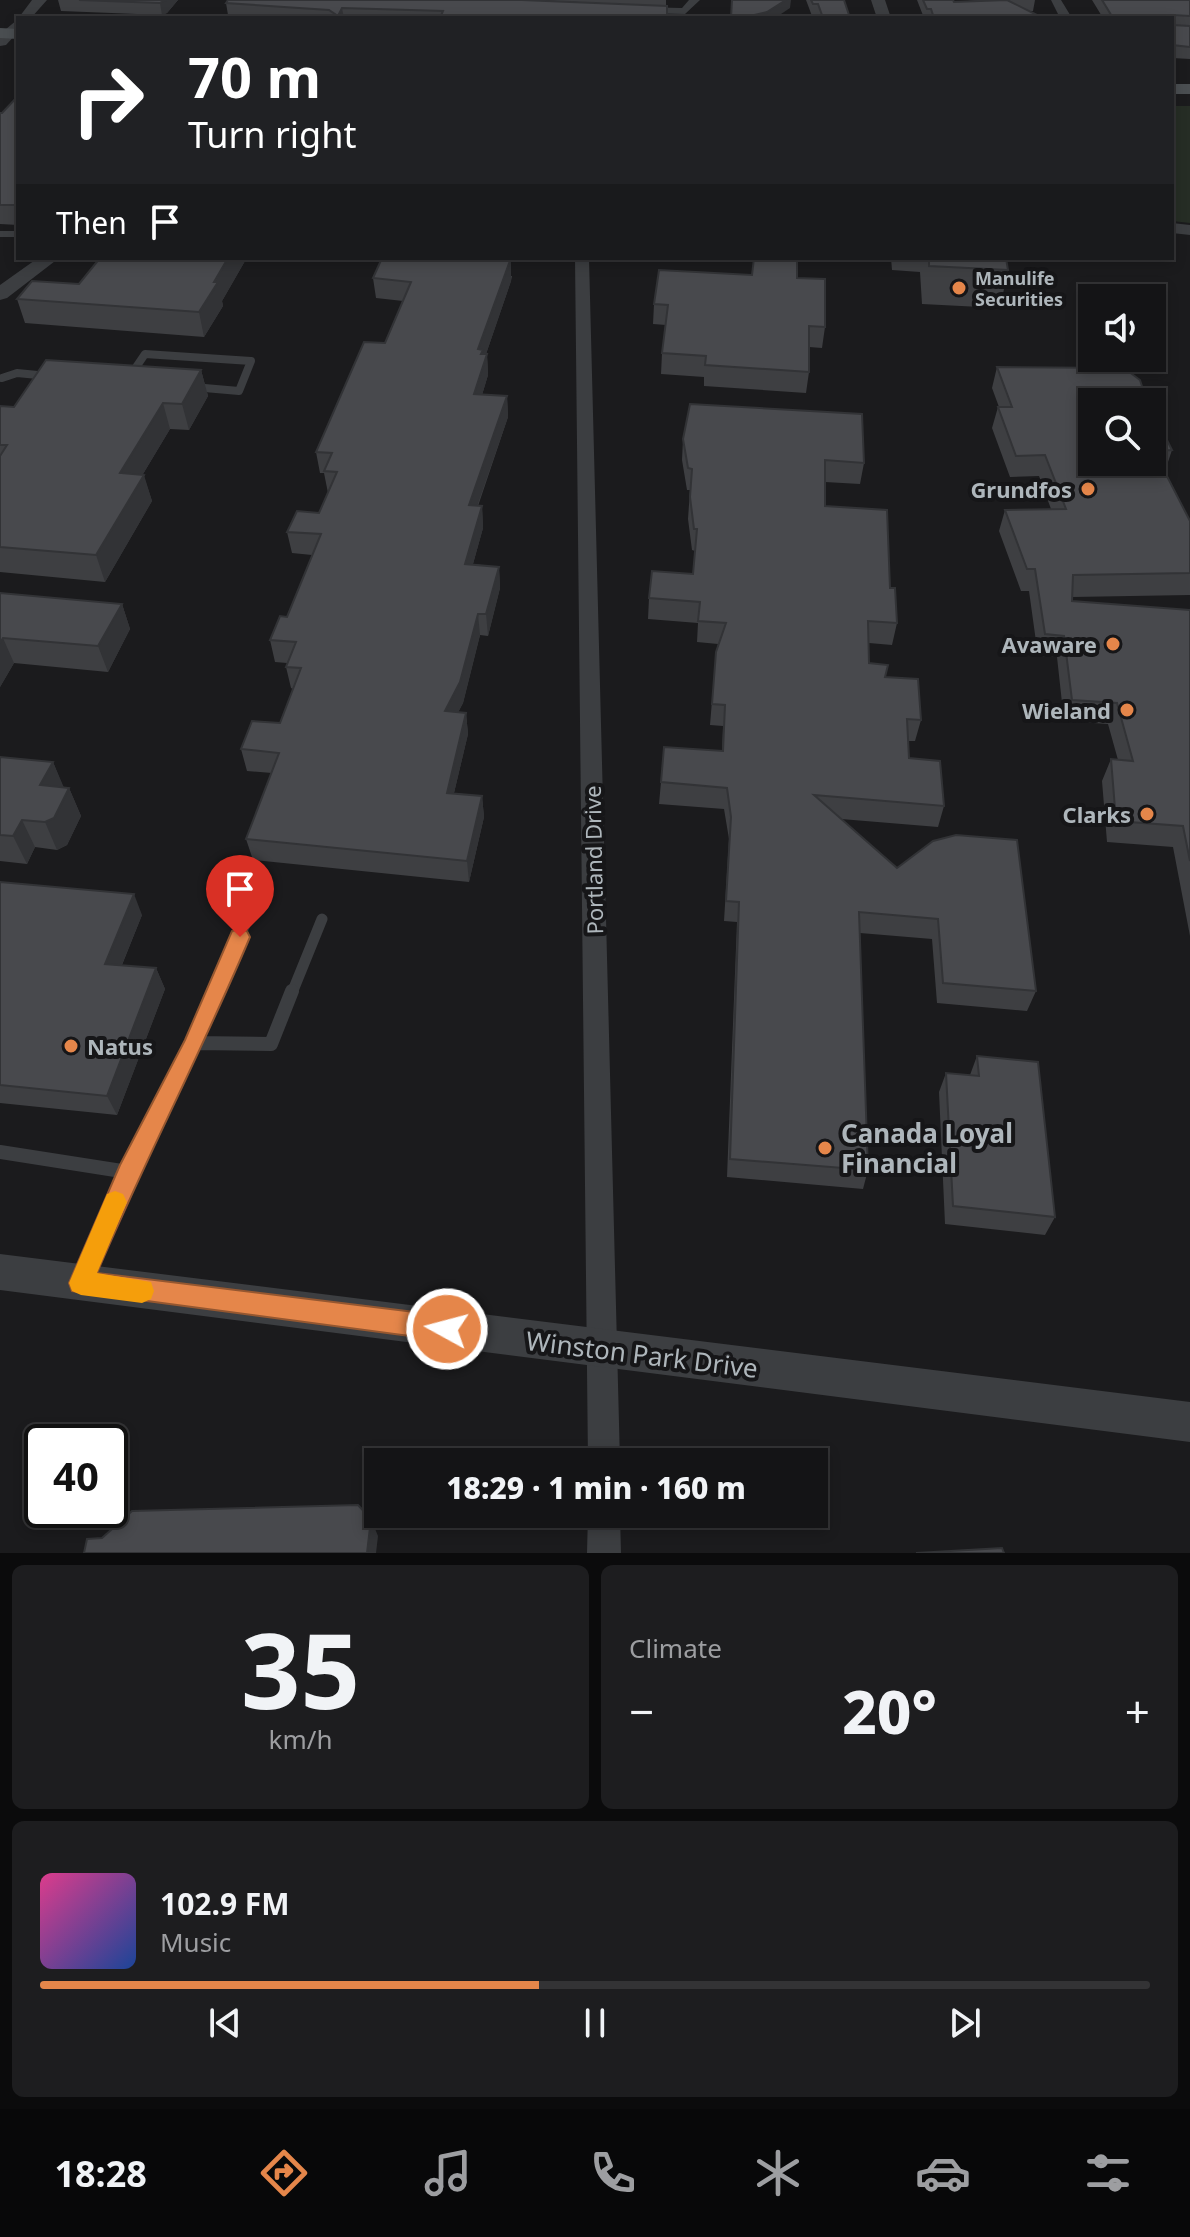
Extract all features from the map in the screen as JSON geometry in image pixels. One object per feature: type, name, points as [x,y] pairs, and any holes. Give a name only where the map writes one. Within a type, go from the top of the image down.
[{"type":"street","points":[[25,16],[40,0]]},
{"type":"street","points":[[625,10],[685,11],[695,0]]},
{"type":"street","points":[[0,294],[47,260]]},
{"type":"street","name":"Portland Drive","points":[[582,260],[604,1448]]},
{"type":"street","name":"Winston Park Drive","points":[[0,1272],[1190,1422]]},
{"type":"street","points":[[604,1528],[604,1553]]},
{"type":"lane","points":[[140,383],[126,382],[145,354],[251,361],[239,391],[182,387]]},
{"type":"lane","points":[[2,378],[17,373],[64,377]]},
{"type":"lane","points":[[81,1283],[128,1172],[194,1043],[251,911]]},
{"type":"lane","points":[[194,1043],[271,1044],[322,919]]},
{"type":"lane","points":[[0,1152],[128,1172]]},
{"type":"shaded area","points":[[1174,106],[1190,106],[1190,223],[1174,221]]},
{"type":"building","points":[[79,0],[166,0],[160,3]]},
{"type":"building","points":[[228,0],[522,0],[667,6],[667,16],[441,16],[443,11],[342,8],[338,16],[329,10],[226,3]]},
{"type":"building","points":[[732,0],[786,0],[767,12],[731,16]]},
{"type":"building","points":[[811,0],[844,0],[849,16],[822,15],[818,4],[813,4]]},
{"type":"building","points":[[923,0],[1007,0],[1039,16],[933,16],[931,9],[927,9]]},
{"type":"building","points":[[1102,0],[1190,0],[1190,16],[1112,16]]},
{"type":"building","points":[[1174,25],[1190,26],[1190,47],[1174,45]]},
{"type":"building","points":[[16,98],[16,205],[0,205],[2,113]]},
{"type":"building","points":[[98,260],[227,260],[214,282],[218,282],[199,312],[17,299],[32,281],[79,284]]},
{"type":"building","points":[[381,260],[510,260],[478,349],[483,350],[481,354],[487,354],[474,394],[507,396],[469,505],[482,506],[465,564],[499,567],[486,614],[478,614],[460,682],[445,711],[466,713],[447,793],[482,796],[467,861],[246,839],[279,753],[241,749],[252,721],[280,723],[301,668],[286,667],[296,642],[270,640],[280,616],[287,617],[321,534],[287,532],[297,511],[319,513],[337,472],[324,471],[332,453],[316,452],[364,342],[385,343],[411,282],[373,278]]},
{"type":"building","points":[[754,260],[797,260],[797,278],[825,279],[825,327],[809,326],[809,372],[705,365],[706,356],[662,353],[668,305],[654,304],[659,270],[752,275]]},
{"type":"building","points":[[929,260],[1006,260],[1008,270],[929,266]]},
{"type":"building","points":[[46,360],[201,370],[182,404],[163,403],[120,473],[144,475],[96,555],[0,547],[0,456],[7,445],[0,445],[0,406],[14,407]]},
{"type":"building","points":[[997,367],[1078,368],[1078,372],[1129,372],[1140,380],[1143,388],[1078,388],[1078,476],[1166,474],[1190,521],[1190,573],[1073,575],[1072,601],[1190,610],[1190,861],[1183,826],[1116,821],[1111,759],[1133,761],[1117,703],[1072,700],[1064,636],[1045,634],[1035,569],[1027,569],[1005,510],[1066,509],[1045,455],[1016,456],[998,407],[1012,407]]},
{"type":"building","points":[[690,404],[862,414],[864,463],[825,460],[825,506],[887,510],[890,588],[895,588],[897,623],[868,621],[869,663],[888,665],[885,677],[918,679],[921,720],[907,719],[909,758],[940,761],[944,806],[814,795],[897,868],[933,841],[956,835],[1017,840],[1036,991],[943,983],[938,919],[859,912],[868,1170],[730,1159],[739,902],[726,901],[731,817],[727,788],[661,782],[664,747],[723,751],[725,705],[712,704],[716,652],[726,623],[698,621],[700,602],[649,598],[652,571],[693,574],[697,529],[694,529],[690,497],[692,469],[688,468],[683,439]]},
{"type":"building","points":[[0,593],[122,604],[98,646],[3,638],[0,643]]},
{"type":"building","points":[[0,757],[53,762],[40,785],[69,788],[54,818],[45,822],[22,820],[13,836],[0,835]]},
{"type":"building","name":"Natus","points":[[0,882],[134,894],[105,964],[156,968],[107,1096],[0,1085]]},
{"type":"building","points":[[977,1056],[1038,1062],[1055,1217],[953,1206],[946,1073],[979,1076]]},
{"type":"building","points":[[358,1505],[364,1511],[364,1528],[370,1528],[367,1553],[84,1553],[87,1539],[102,1538],[113,1528],[128,1528],[128,1515],[132,1511]]},
{"type":"building","points":[[1002,1548],[1004,1553],[916,1553]]},
{"type":"slow traffic","points":[[115,1202],[81,1283],[142,1291]]},
{"type":"place","name":"Manulife Securities","points":[[959,288]]},
{"type":"place","name":"Grundfos","points":[[1088,489]]},
{"type":"place","name":"Avaware","points":[[1113,644]]},
{"type":"place","name":"Wieland","points":[[1127,710]]},
{"type":"place","name":"Clarks","points":[[1147,814]]},
{"type":"place","name":"Natus","points":[[71,1046]]},
{"type":"place","name":"Canada Loyal Financial","points":[[825,1148]]},
{"type":"route","points":[[240,937],[194,1043],[128,1172],[81,1283],[447,1329]]}]
